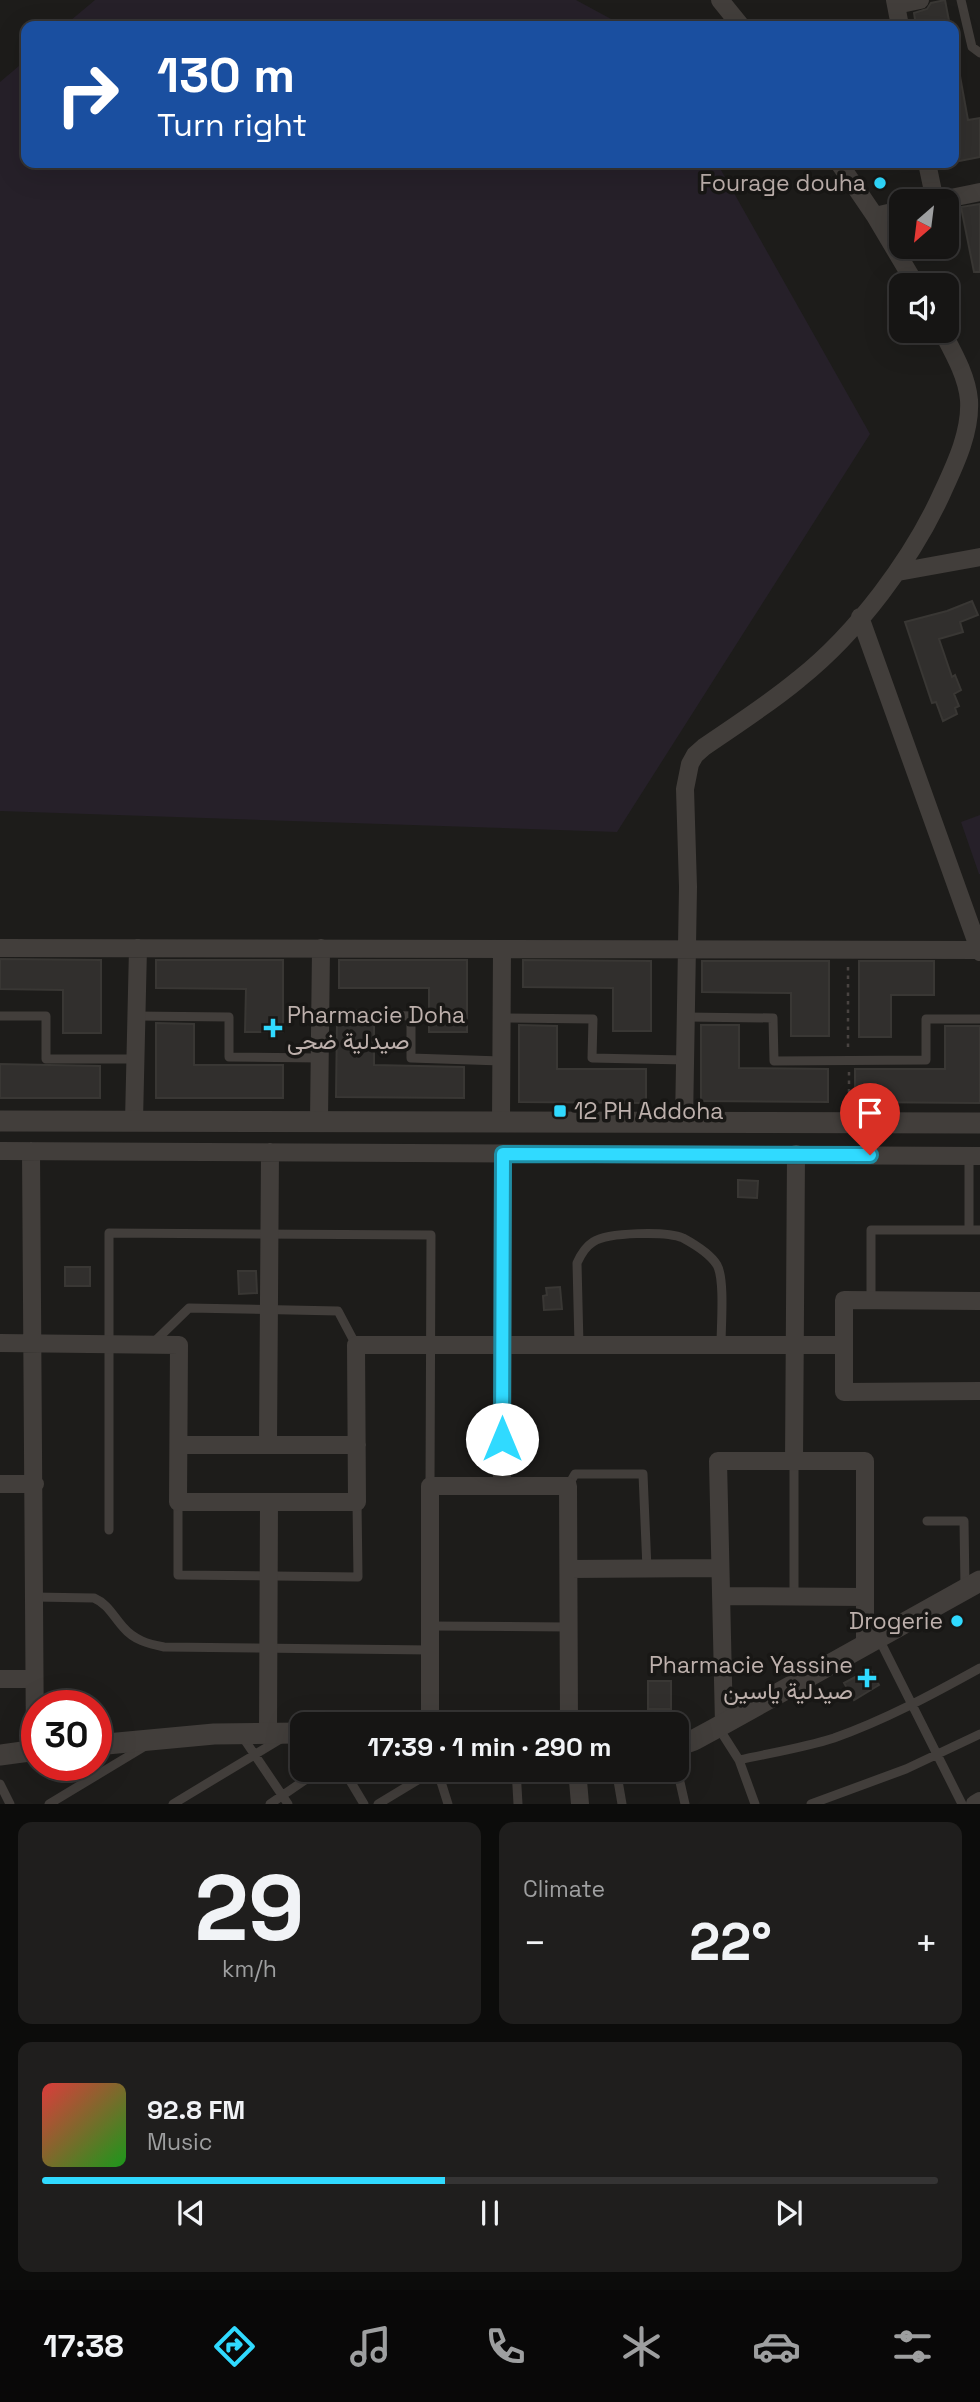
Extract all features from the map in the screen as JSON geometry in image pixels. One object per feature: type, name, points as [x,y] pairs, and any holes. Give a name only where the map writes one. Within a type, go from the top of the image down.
[{"type":"street","points":[[720,0],[737,21]]},
{"type":"street","points":[[900,21],[896,3],[920,0]]},
{"type":"street","points":[[842,168],[909,273]]},
{"type":"street","points":[[928,168],[932,189]]},
{"type":"street","points":[[959,196],[980,192]]},
{"type":"street","points":[[875,216],[889,213]]},
{"type":"street","points":[[684,1123],[688,887],[685,804],[690,764],[704,747],[801,678],[832,650],[898,572],[920,537],[960,452],[974,398],[948,343]]},
{"type":"street","points":[[898,572],[980,556]]},
{"type":"street","points":[[0,948],[980,951],[860,617]]},
{"type":"street","points":[[134,1121],[138,948]]},
{"type":"street","points":[[319,1120],[321,948]]},
{"type":"street","points":[[501,1122],[502,948]]},
{"type":"street","points":[[0,1121],[980,1123]]},
{"type":"street","points":[[0,1151],[974,1156]]},
{"type":"street","points":[[31,1151],[35,1484],[33,1690]]},
{"type":"street","points":[[268,1445],[270,1152]]},
{"type":"street","points":[[502,1486],[503,1154]]},
{"type":"street","points":[[794,1462],[796,1154]]},
{"type":"street","points":[[980,1301],[844,1300],[844,1392],[980,1391]]},
{"type":"street","points":[[0,1343],[179,1345],[178,1502],[357,1502],[356,1345],[844,1345]]},
{"type":"street","points":[[179,1445],[357,1445]]},
{"type":"street","points":[[721,1726],[718,1461],[865,1461],[865,1597],[871,1641]]},
{"type":"street","points":[[0,1484],[35,1484]]},
{"type":"street","points":[[430,1712],[430,1486],[568,1486],[569,1712]]},
{"type":"street","points":[[268,1732],[269,1502]]},
{"type":"street","points":[[569,1569],[720,1568]]},
{"type":"street","points":[[689,1742],[972,1586]]},
{"type":"street","points":[[720,1596],[865,1597]]},
{"type":"street","points":[[0,1679],[33,1679]]},
{"type":"street","points":[[112,1743],[240,1733],[290,1733]]},
{"type":"street","points":[[0,1755],[21,1753]]},
{"type":"street","points":[[578,1782],[580,1804]]},
{"type":"street","points":[[975,1804],[980,1801]]},
{"type":"lane","points":[[961,0],[972,47],[980,53]]},
{"type":"lane","points":[[319,1013],[411,1016],[411,1058],[501,1061]]},
{"type":"lane","points":[[0,1016],[46,1016],[46,1059],[136,1059]]},
{"type":"lane","points":[[136,1016],[229,1017],[229,1058],[320,1058]]},
{"type":"lane","points":[[686,1017],[773,1018],[774,1061],[926,1060],[926,1019],[980,1019]]},
{"type":"lane","points":[[502,1018],[593,1019],[592,1059],[685,1060]]},
{"type":"lane","points":[[969,1230],[974,1156]]},
{"type":"lane","points":[[871,1300],[871,1230],[980,1230]]},
{"type":"lane","points":[[109,1530],[109,1233],[430,1235],[430,1486]]},
{"type":"lane","points":[[579,1345],[577,1263],[583,1250],[594,1240],[610,1234],[671,1235],[683,1238],[715,1261],[720,1272],[721,1345]]},
{"type":"lane","points":[[150,1345],[189,1308],[338,1311],[356,1345]]},
{"type":"lane","points":[[794,1462],[794,1596]]},
{"type":"lane","points":[[568,1486],[575,1474],[643,1474],[646,1569]]},
{"type":"lane","points":[[178,1502],[178,1575],[358,1577],[357,1502]]},
{"type":"lane","points":[[928,1521],[964,1521],[972,1586]]},
{"type":"lane","points":[[34,1597],[94,1598],[101,1601],[134,1638],[164,1647],[431,1650]]},
{"type":"lane","points":[[431,1626],[569,1628]]},
{"type":"lane","points":[[871,1641],[912,1705],[962,1804]]},
{"type":"lane","points":[[739,1760],[831,1738],[912,1705],[980,1668]]},
{"type":"lane","points":[[721,1726],[739,1760],[755,1804]]},
{"type":"lane","points":[[240,1733],[286,1799]]},
{"type":"lane","points":[[811,1804],[937,1755],[980,1734]]},
{"type":"lane","points":[[173,1804],[290,1737]]},
{"type":"lane","points":[[49,1804],[159,1739]]},
{"type":"lane","points":[[270,1804],[286,1799],[306,1782]]},
{"type":"lane","points":[[351,1782],[364,1804]]},
{"type":"lane","points":[[378,1804],[414,1782]]},
{"type":"lane","points":[[440,1782],[448,1804]]},
{"type":"lane","points":[[517,1782],[518,1804]]},
{"type":"lane","points":[[618,1782],[622,1804]]},
{"type":"lane","points":[[680,1782],[685,1804]]},
{"type":"lane","points":[[0,1784],[10,1804]]},
{"type":"path","points":[[848,949],[849,1123]]},
{"type":"shaded area","points":[[95,0],[576,0],[615,21],[70,21]]},
{"type":"shaded area","points":[[21,64],[21,168],[720,168],[870,434],[617,832],[0,811],[0,82]]},
{"type":"shaded area","points":[[980,815],[980,874],[979,874],[961,822]]},
{"type":"building","points":[[945,0],[949,21],[915,21],[914,13],[927,9],[931,3]]},
{"type":"building","points":[[959,76],[968,120],[980,118],[980,157],[959,161]]},
{"type":"building","points":[[980,204],[980,272],[974,272],[961,207]]},
{"type":"building","points":[[972,601],[978,615],[960,622],[963,632],[939,639],[952,677],[955,675],[961,690],[954,694],[959,706],[955,708],[957,714],[943,721],[936,702],[932,703],[905,622]]},
{"type":"building","points":[[0,959],[101,960],[101,1033],[63,1033],[63,990],[0,989]]},
{"type":"building","points":[[156,960],[283,960],[283,1032],[245,1032],[246,989],[156,988]]},
{"type":"building","points":[[339,960],[467,960],[467,1032],[429,1032],[429,988],[339,988]]},
{"type":"building","points":[[523,960],[651,961],[651,1031],[613,1031],[613,988],[523,987]]},
{"type":"building","points":[[702,961],[829,961],[829,1036],[791,1036],[791,993],[702,992]]},
{"type":"building","points":[[859,961],[934,961],[934,995],[891,995],[891,1037],[859,1037]]},
{"type":"building","points":[[337,1021],[374,1022],[374,1065],[464,1067],[464,1098],[336,1097]]},
{"type":"building","points":[[156,1023],[194,1024],[194,1065],[283,1065],[283,1098],[156,1098]]},
{"type":"building","points":[[519,1025],[557,1026],[557,1069],[646,1069],[646,1103],[519,1102]]},
{"type":"building","points":[[701,1025],[739,1025],[739,1068],[828,1069],[828,1102],[701,1101]]},
{"type":"building","points":[[945,1026],[980,1026],[980,1103],[855,1102],[855,1069],[945,1069]]},
{"type":"building","points":[[0,1064],[100,1066],[100,1098],[0,1098]]},
{"type":"building","points":[[738,1180],[758,1181],[757,1198],[738,1197]]},
{"type":"building","points":[[65,1267],[90,1267],[90,1286],[65,1286]]},
{"type":"building","points":[[238,1271],[256,1271],[257,1293],[239,1294]]},
{"type":"building","points":[[560,1287],[562,1309],[544,1310],[543,1296],[547,1295],[546,1288]]},
{"type":"building","points":[[870,1669],[879,1685],[854,1700],[844,1683]]},
{"type":"building","points":[[648,1681],[671,1681],[671,1709],[648,1709]]},
{"type":"place","name":"Fourage douha","points":[[880,183]]},
{"type":"place","name":"Pharmacie Doha صيدلية ضحى","points":[[273,1028]]},
{"type":"place","name":"12 PH Addoha","points":[[560,1111]]},
{"type":"place","name":"Drogerie","points":[[957,1621]]},
{"type":"place","name":"Pharmacie Yassine صيدلية ياسين","points":[[867,1678]]},
{"type":"route","points":[[502,1439],[503,1154],[870,1155]]}]
